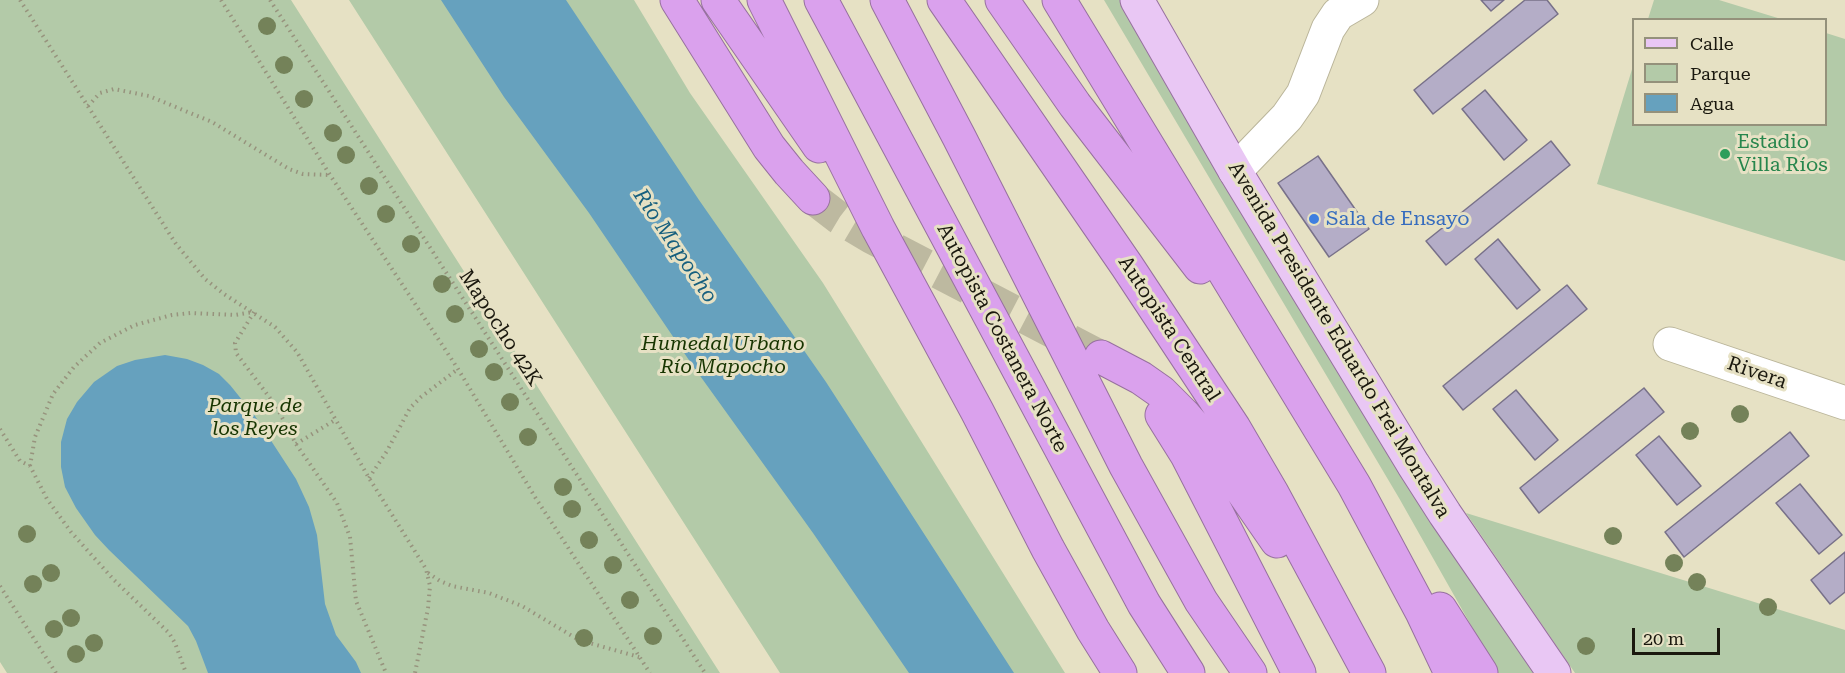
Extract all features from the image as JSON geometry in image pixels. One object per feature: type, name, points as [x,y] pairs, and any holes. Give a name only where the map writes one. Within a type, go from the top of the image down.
[{"type":"highway","points":[[677,0],[770,147],[813,198]]},
{"type":"highway","points":[[718,0],[878,228]]},
{"type":"highway","points":[[764,0],[878,228],[977,411],[1048,549],[1120,673]]},
{"type":"highway","name":"Autopista Costanera Norte","points":[[821,0],[1144,604],[1188,673]]},
{"type":"highway","points":[[886,0],[1126,466],[1201,601],[1250,673]]},
{"type":"highway","name":"Autopista Central","points":[[944,0],[1134,275],[1234,428],[1272,493],[1365,667]]},
{"type":"highway","points":[[1002,0],[1109,152],[1292,384]]},
{"type":"highway","points":[[1059,0],[1354,484],[1437,604],[1480,673]]},
{"type":"highway","points":[[1083,0],[1154,158]]},
{"type":"highway","points":[[1299,673],[1187,455],[1162,416],[1132,380],[1105,360],[1141,378],[1161,392],[1212,447],[1365,667]]},
{"type":"highway","points":[[1354,484],[1422,612],[1451,673]]},
{"type":"main road","name":"Avenida Presidente Eduardo Frei Montalva","points":[[1137,0],[1235,171],[1444,514],[1554,673]]},
{"type":"street","points":[[1235,171],[1287,117],[1303,94],[1328,29],[1338,14],[1362,0]]},
{"type":"street","name":"Rivera","points":[[1670,344],[1845,403]]},
{"type":"path","points":[[20,0],[176,243],[205,279],[275,327],[297,352],[369,478],[427,573],[430,586],[428,608],[415,673]]},
{"type":"path","points":[[221,0],[330,175],[458,369],[536,497],[650,673]]},
{"type":"path","name":"Mapocho 42K","points":[[270,0],[705,673]]},
{"type":"path","points":[[88,105],[100,93],[114,89],[149,96],[212,122],[289,169],[303,174],[330,175]]},
{"type":"path","points":[[254,312],[236,343],[236,353],[276,406],[296,444],[332,495],[347,527],[352,546],[356,601],[386,673]]},
{"type":"path","points":[[30,466],[35,436],[53,394],[74,367],[100,343],[135,325],[157,318],[191,313],[235,315],[254,312]]},
{"type":"path","points":[[369,478],[387,451],[410,408],[458,369]]},
{"type":"path","points":[[296,444],[335,420]]},
{"type":"path","points":[[0,429],[20,461],[30,466],[47,499],[71,532],[106,572],[169,633],[186,673]]},
{"type":"path","points":[[427,573],[452,586],[489,593],[522,606],[579,640],[640,658]]},
{"type":"path","points":[[0,586],[56,673]]},
{"type":"green space","name":"Parque de los Reyes","points":[[0,0],[291,0],[720,673],[7,673],[0,662]]},
{"type":"green space","name":"Humedal Urbano Río Mapocho","points":[[349,0],[634,0],[690,93],[823,283],[1065,673],[780,673]]},
{"type":"green space","points":[[1104,0],[1120,0],[1315,325],[1536,673],[1498,673],[1399,498]]},
{"type":"green space","points":[[1654,0],[1719,0],[1778,18],[1648,18]]},
{"type":"green space","name":"Estadio Villa Ríos","points":[[1827,33],[1845,39],[1845,261],[1597,184],[1632,69],[1632,126],[1827,126]]},
{"type":"green space","points":[[1466,513],[1845,630],[1845,673],[1575,673]]},
{"type":"water","name":"Río Mapocho","points":[[441,0],[566,0],[699,200],[826,382],[1014,673],[909,673],[813,533],[693,366],[589,213],[504,97]]},
{"type":"water","points":[[165,355],[187,359],[219,374],[255,416],[296,479],[309,507],[317,535],[325,604],[336,635],[356,662],[361,673],[208,673],[188,626],[109,550],[76,508],[65,487],[61,467],[61,442],[67,419],[77,402],[94,382],[117,366],[135,360]]},
{"type":"building","points":[[1481,0],[1504,0],[1491,11]]},
{"type":"building","points":[[1525,0],[1547,0],[1558,14],[1433,114],[1414,90]]},
{"type":"building","points":[[1485,90],[1527,140],[1504,160],[1462,109]]},
{"type":"building","points":[[1551,141],[1570,165],[1446,265],[1426,241]]},
{"type":"building","points":[[1318,156],[1369,229],[1329,257],[1278,183]]},
{"type":"building","points":[[1498,239],[1540,290],[1517,309],[1475,259]]},
{"type":"building","points":[[1567,285],[1587,309],[1463,410],[1443,386]]},
{"type":"building","points":[[1644,388],[1664,412],[1539,513],[1520,488]]},
{"type":"building","points":[[1516,390],[1558,440],[1535,460],[1493,409]]},
{"type":"building","points":[[1790,432],[1809,456],[1684,557],[1665,532]]},
{"type":"building","points":[[1659,436],[1701,486],[1677,505],[1636,455]]},
{"type":"building","points":[[1800,484],[1842,535],[1819,554],[1776,503]]},
{"type":"building","points":[[1845,552],[1845,592],[1830,604],[1811,580]]},
{"type":"tunnel","points":[[813,198],[839,218],[871,237],[1101,357]]},
{"type":"place","name":"Estadio Villa Ríos","points":[[1725,154]]},
{"type":"place","name":"Sala de Ensayo","points":[[1314,219]]}]
